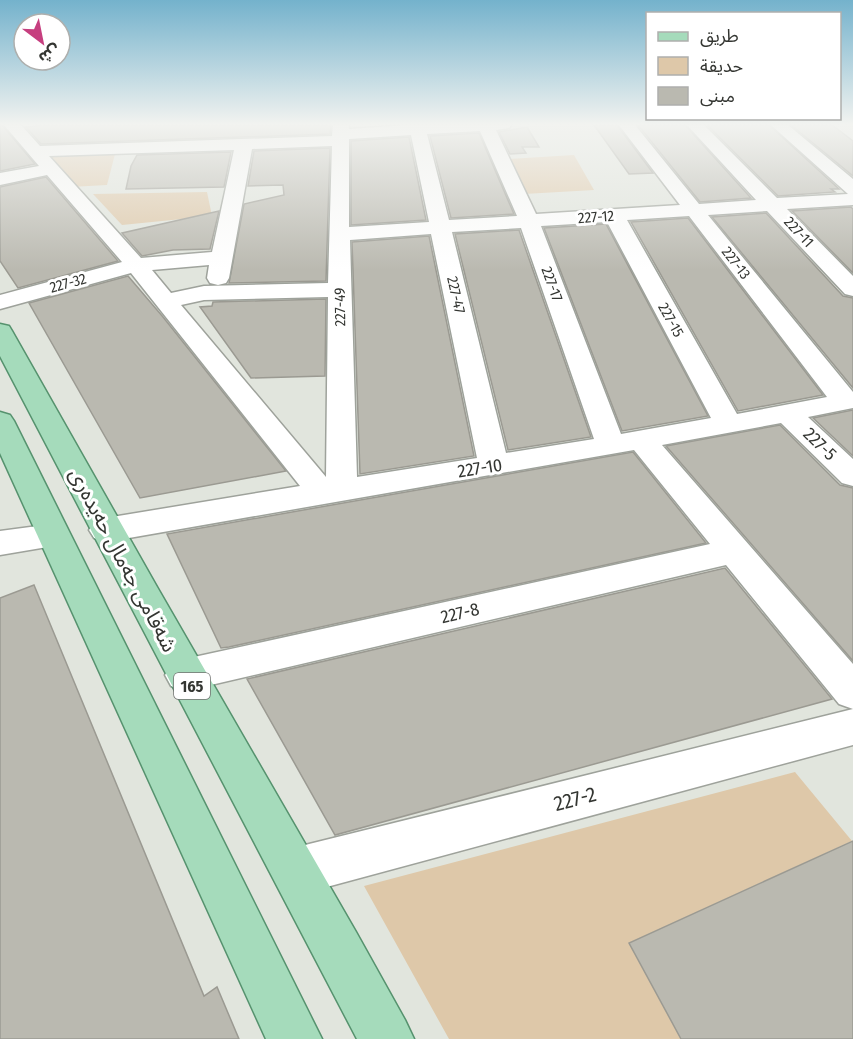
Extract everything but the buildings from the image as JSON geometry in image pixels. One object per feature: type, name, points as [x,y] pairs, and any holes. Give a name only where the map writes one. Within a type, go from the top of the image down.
[{"type":"main road","name":"شەقامی جەمال حەیدەری","points":[[3,343],[185,675],[297,871],[386,1039]]},
{"type":"main road","points":[[0,421],[294,1039]]},
{"type":"street","points":[[55,173],[331,490]]},
{"type":"street","points":[[215,292],[238,173]]},
{"type":"street","name":"227-49","points":[[331,490],[340,290],[341,173]]},
{"type":"street","name":"227-47","points":[[429,173],[494,466]]},
{"type":"street","name":"227-17","points":[[512,173],[525,212],[626,443]]},
{"type":"street","name":"227-13","points":[[665,173],[849,400]]},
{"type":"street","name":"227-11","points":[[743,173],[853,289]]},
{"type":"street","points":[[835,173],[853,189]]},
{"type":"street","name":"227-12","points":[[339,234],[441,228],[525,212],[607,209],[693,210],[853,199]]},
{"type":"street","name":"227-15","points":[[607,209],[729,424]]},
{"type":"street","name":"227-32","points":[[0,302],[136,265],[222,258]]},
{"type":"street","points":[[165,301],[215,292],[340,290]]},
{"type":"street","name":"227-10","points":[[106,530],[331,490],[494,466],[626,443],[849,400]]},
{"type":"street","name":"227-5","points":[[787,413],[853,476]]},
{"type":"street","points":[[626,443],[735,551],[853,692]]},
{"type":"street","points":[[0,543],[53,536]]},
{"type":"street","name":"227-8","points":[[185,675],[735,551]]},
{"type":"street","name":"227-2","points":[[297,871],[853,727]]},
{"type":"green space","points":[[59,173],[110,173],[107,185],[70,187]]},
{"type":"green space","points":[[515,173],[585,173],[594,190],[524,194]]},
{"type":"green space","points":[[207,192],[212,216],[122,225],[93,194]]},
{"type":"green space","points":[[795,772],[852,841],[629,943],[681,1039],[449,1039],[364,886]]}]
